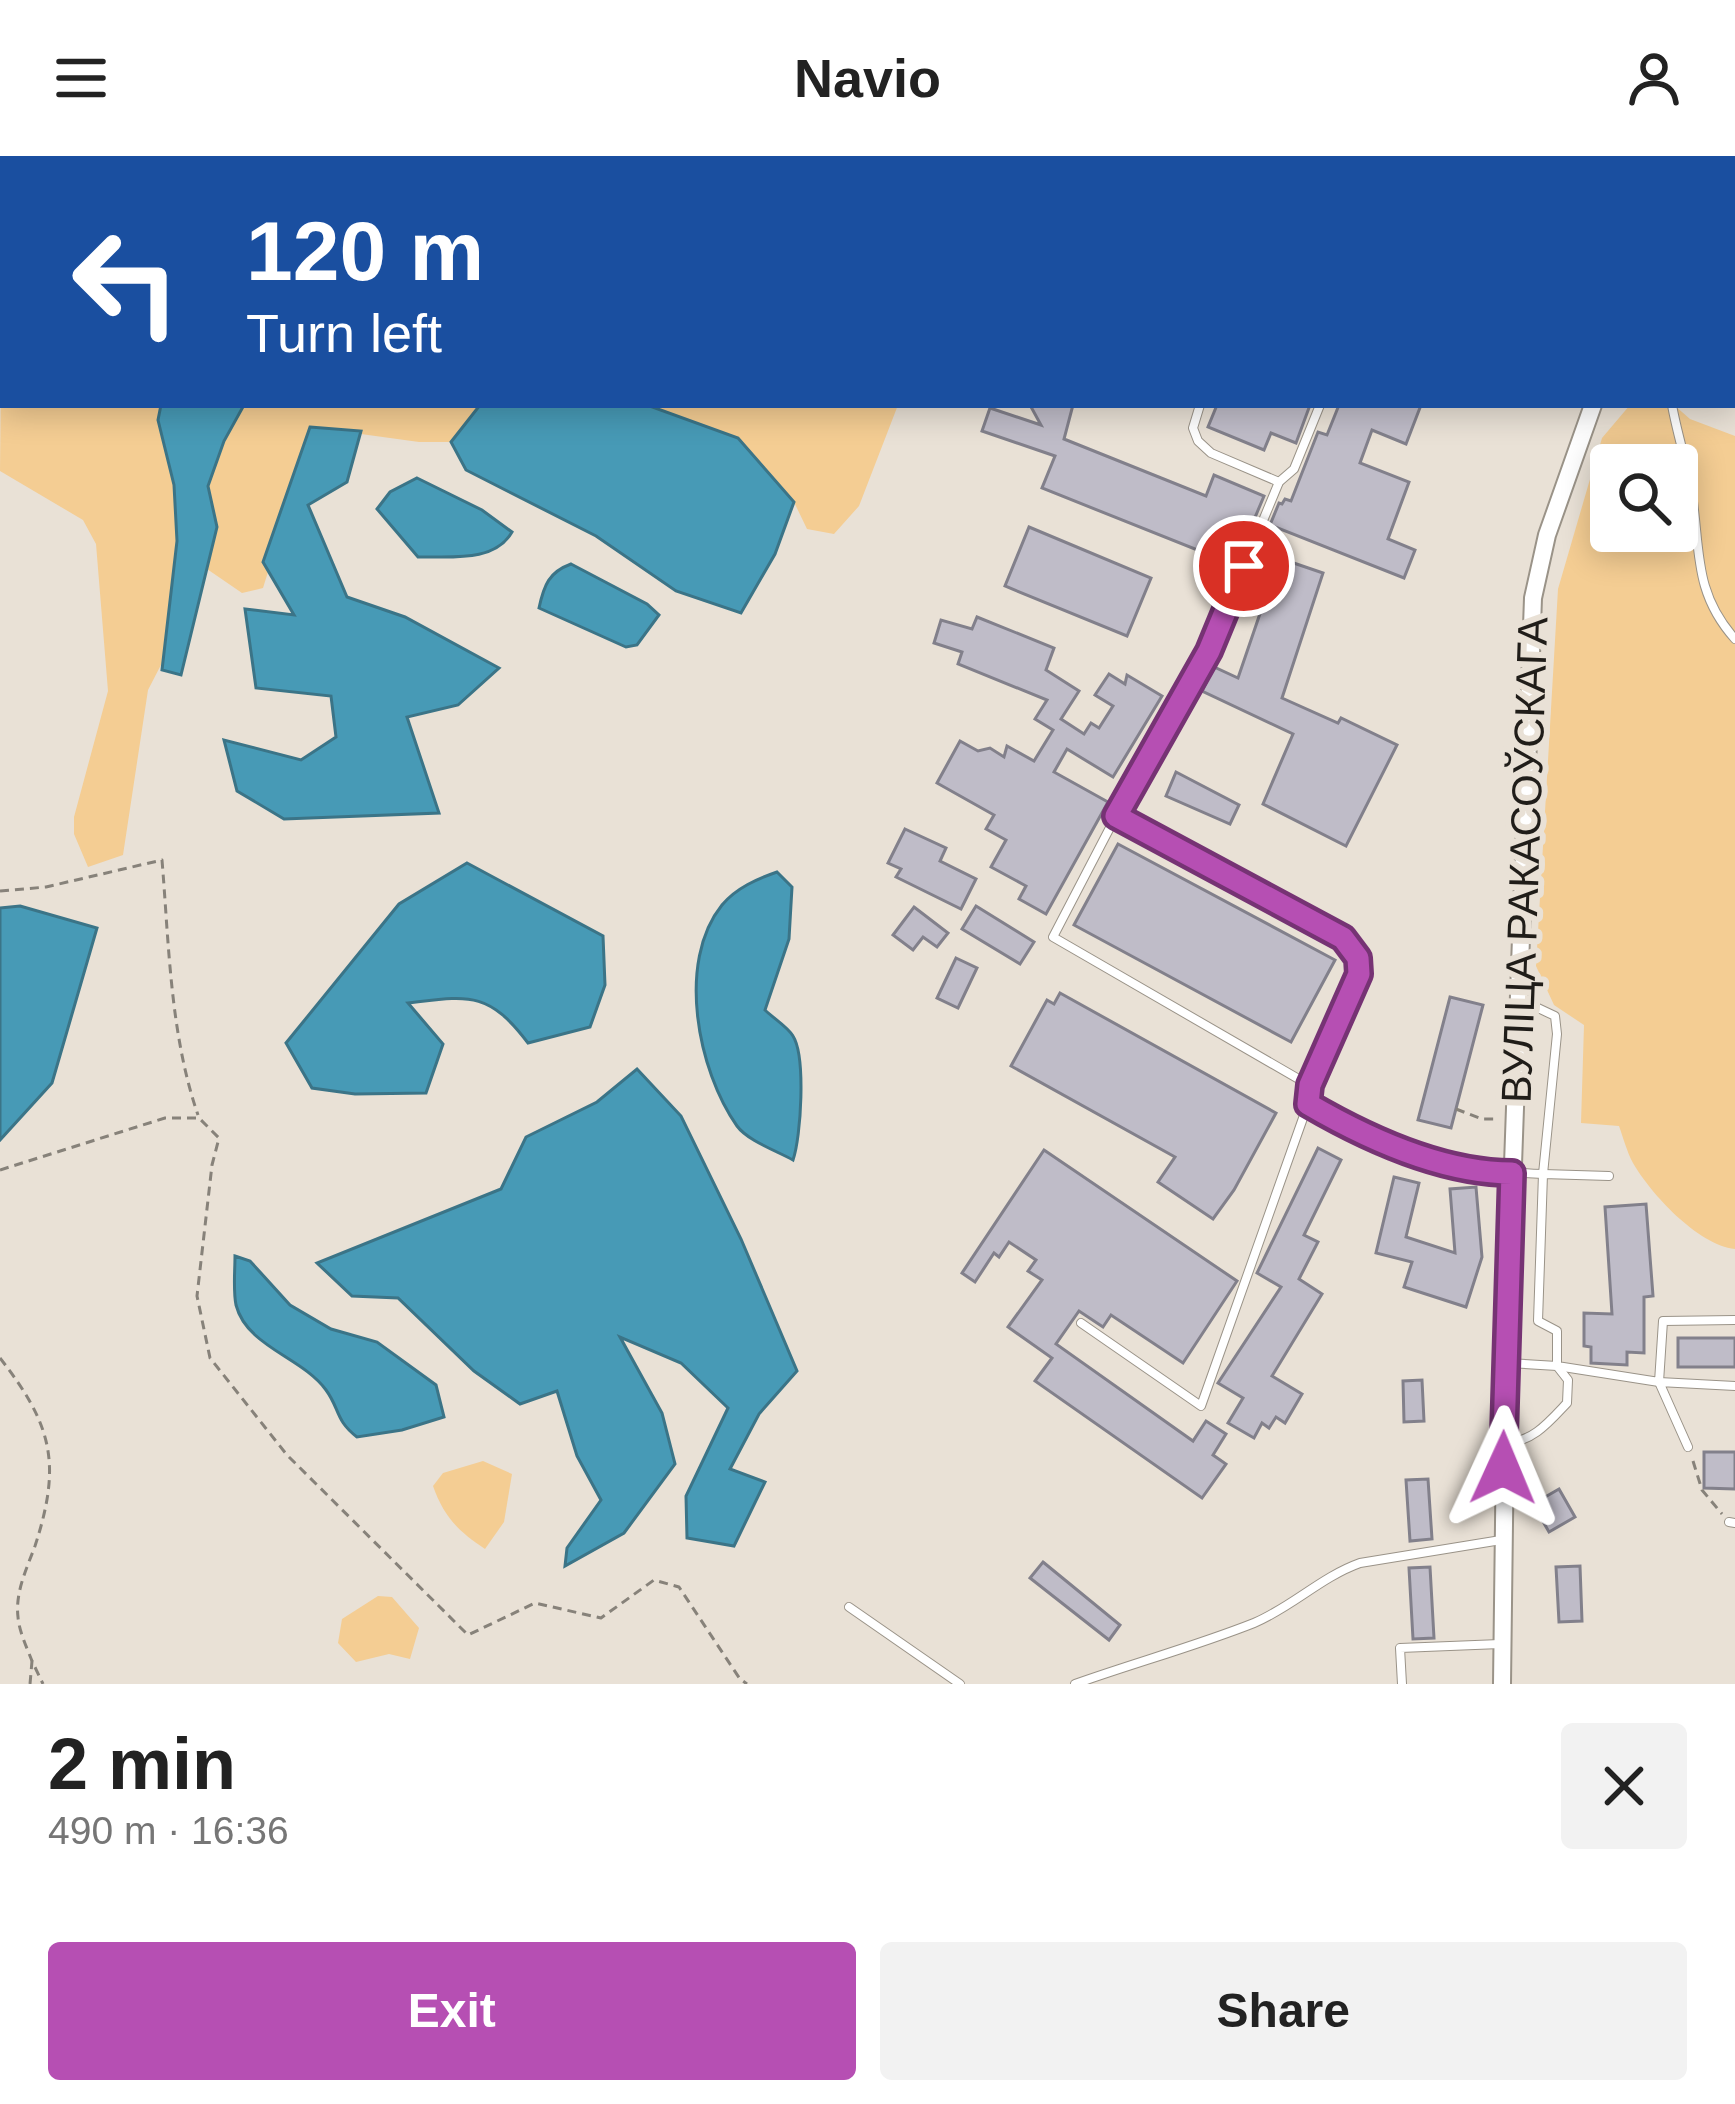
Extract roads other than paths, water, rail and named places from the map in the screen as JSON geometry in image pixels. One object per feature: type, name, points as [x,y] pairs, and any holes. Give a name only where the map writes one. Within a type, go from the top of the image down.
[{"type":"street","name":"ВУЛІЦА РАКАСОЎСКАГА","points":[[1502,1684],[1506,1363],[1533,598],[1547,535],[1592,408]]},
{"type":"lane","points":[[1199,408],[1193,428],[1203,448],[1279,482]]},
{"type":"lane","points":[[1310,1085],[1053,937],[1209,651],[1279,482],[1294,469],[1319,408]]},
{"type":"lane","points":[[1673,408],[1708,603],[1735,639]]},
{"type":"lane","points":[[1081,1323],[1201,1406],[1308,1104],[1310,1085],[1359,974],[1353,948],[1343,938],[1116,816]]},
{"type":"lane","points":[[1504,1442],[1532,1436],[1567,1403],[1568,1380],[1557,1366],[1557,1331],[1538,1322],[1555,1016],[1538,1007],[1518,1005]]},
{"type":"lane","points":[[1308,1104],[1396,1147],[1495,1173],[1610,1176]]},
{"type":"lane","points":[[1688,1448],[1659,1382],[1663,1321],[1735,1320]]},
{"type":"lane","points":[[1506,1363],[1659,1382],[1735,1386]]},
{"type":"lane","points":[[1076,1684],[1252,1623],[1294,1604],[1360,1563],[1503,1540]]},
{"type":"lane","points":[[849,1606],[960,1684]]},
{"type":"lane","points":[[1402,1684],[1400,1648],[1502,1644]]},
{"type":"water","points":[[160,408],[242,408],[208,486],[217,527],[181,675],[162,670],[177,541],[174,485],[158,420]]},
{"type":"water","points":[[478,408],[655,408],[738,438],[794,502],[775,554],[741,613],[676,591],[596,536],[466,470],[451,442]]},
{"type":"water","points":[[310,427],[361,431],[347,482],[308,505],[347,597],[405,617],[499,668],[458,705],[407,717],[439,813],[284,819],[237,791],[224,740],[301,760],[336,737],[331,696],[256,688],[245,609],[294,615],[263,562]]},
{"type":"water","points":[[417,478],[482,510],[512,532],[483,553],[418,557],[377,509],[390,492]]},
{"type":"water","points":[[571,564],[659,615],[637,645],[626,647],[539,608],[549,580]]},
{"type":"water","points":[[467,863],[603,936],[605,985],[590,1027],[528,1043],[501,1013],[476,1000],[408,1003],[443,1044],[426,1093],[355,1094],[312,1088],[286,1043],[399,904]]},
{"type":"water","points":[[777,872],[792,887],[789,939],[765,1010],[791,1033],[800,1061],[793,1160],[742,1131],[723,1103],[703,1047],[696,985],[699,956],[722,905],[754,881]]},
{"type":"water","points":[[20,906],[97,928],[52,1083],[0,1140],[0,908]]},
{"type":"water","points":[[637,1069],[681,1116],[741,1239],[797,1371],[759,1414],[730,1469],[765,1482],[734,1546],[687,1538],[686,1496],[728,1408],[681,1363],[620,1337],[662,1413],[675,1464],[624,1533],[565,1566],[567,1548],[601,1500],[577,1456],[557,1391],[520,1404],[474,1371],[398,1298],[352,1296],[317,1263],[501,1189],[526,1137],[597,1102]]},
{"type":"water","points":[[235,1256],[250,1261],[290,1305],[331,1329],[377,1342],[436,1385],[444,1417],[357,1437],[316,1379],[263,1342],[242,1319],[235,1299]]}]
